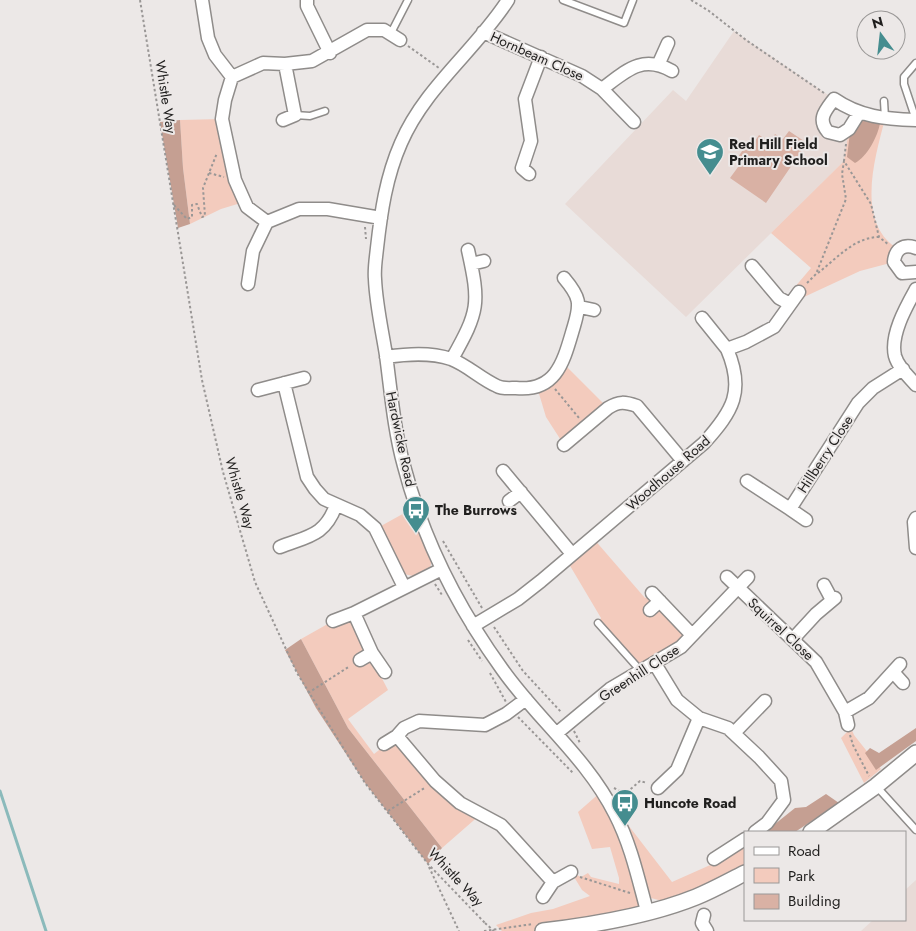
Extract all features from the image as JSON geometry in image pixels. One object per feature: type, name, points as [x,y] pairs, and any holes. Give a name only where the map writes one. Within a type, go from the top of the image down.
[{"type":"street","points":[[202,0],[208,38],[215,55],[232,78]]},
{"type":"street","points":[[307,0],[307,6],[330,53]]},
{"type":"street","name":"Hardwicke Road","points":[[508,0],[483,32],[446,73],[402,141],[390,171],[381,218],[374,278],[403,464],[411,492],[442,569],[469,630],[526,699],[558,733],[595,782],[615,813],[629,844],[645,904]]},
{"type":"street","points":[[267,222],[244,202],[235,180],[222,119],[225,100],[232,78],[263,63],[285,64],[312,61],[330,53],[367,30],[384,30],[396,36]]},
{"type":"street","name":"Hornbeam Close","points":[[483,32],[582,76],[602,89],[634,122]]},
{"type":"street","points":[[659,63],[668,43]]},
{"type":"street","points":[[521,168],[530,141],[524,99],[541,57]]},
{"type":"street","points":[[602,89],[626,71],[646,63],[659,63],[672,71]]},
{"type":"street","points":[[282,120],[295,115],[285,64]]},
{"type":"street","points":[[858,113],[849,129],[840,135],[828,132],[822,122],[822,115],[834,99],[858,113],[885,119],[916,120]]},
{"type":"street","points":[[248,284],[258,268],[253,251],[267,222],[299,209],[328,209],[381,218]]},
{"type":"street","points":[[916,248],[905,246],[897,250],[894,262],[898,270],[907,274],[916,272]]},
{"type":"street","points":[[452,359],[471,325],[475,312],[477,289],[468,250]]},
{"type":"street","points":[[471,264],[484,261]]},
{"type":"street","points":[[752,266],[779,298],[790,304]]},
{"type":"street","points":[[386,357],[428,354],[452,359],[498,387],[529,390],[549,381],[563,363],[580,307],[575,291],[564,278]]},
{"type":"street","points":[[916,289],[900,324],[894,346],[895,358],[916,385]]},
{"type":"street","points":[[702,318],[727,349],[746,342],[774,327],[799,292]]},
{"type":"street","points":[[580,307],[594,310]]},
{"type":"street","name":"Woodhouse Road","points":[[469,630],[518,599],[683,461],[716,430],[734,401],[737,379],[727,349]]},
{"type":"street","name":"Hillberry Close","points":[[790,509],[858,403],[873,388],[903,370]]},
{"type":"street","points":[[258,390],[304,378]]},
{"type":"street","points":[[284,383],[307,477],[314,489],[336,505],[360,514],[375,528],[404,587]]},
{"type":"street","points":[[564,446],[608,408],[616,403],[626,402],[637,406],[683,461]]},
{"type":"street","points":[[504,471],[572,554]]},
{"type":"street","points":[[746,481],[806,520]]},
{"type":"street","points":[[509,501],[521,492]]},
{"type":"street","points":[[280,547],[322,530],[331,520],[336,505]]},
{"type":"street","points":[[916,518],[914,539],[916,548]]},
{"type":"street","points":[[289,529],[295,541]]},
{"type":"street","points":[[333,620],[354,613],[442,569]]},
{"type":"street","name":"Squirrel Close","points":[[727,577],[816,662],[845,712],[848,725]]},
{"type":"street","name":"Greenhill Close","points":[[558,733],[596,700],[640,670],[654,664],[680,647],[748,577]]},
{"type":"street","points":[[793,640],[834,599],[824,585]]},
{"type":"street","points":[[650,610],[656,597],[692,634]]},
{"type":"street","points":[[354,613],[372,653],[385,672]]},
{"type":"street","points":[[360,660],[372,653]]},
{"type":"street","points":[[654,664],[677,700],[699,718],[728,728],[781,781],[784,800],[767,823],[756,831]]},
{"type":"street","points":[[845,712],[869,698],[897,668],[902,683]]},
{"type":"street","points":[[384,744],[404,728],[419,721],[485,725],[512,710],[526,699]]},
{"type":"street","points":[[734,733],[765,701]]},
{"type":"street","points":[[658,788],[677,770],[699,718]]},
{"type":"street","points":[[396,736],[435,781],[460,803],[501,825],[553,882]]},
{"type":"street","points":[[812,831],[914,758]]},
{"type":"street","points":[[714,859],[729,840],[744,839]]},
{"type":"street","points":[[543,898],[553,882],[571,872]]},
{"type":"street","points":[[539,927],[578,929],[645,904],[696,896],[744,873]]},
{"type":"street","points":[[704,915],[702,923],[707,931]]},
{"type":"lane","points":[[396,36],[408,0]]},
{"type":"lane","points":[[563,0],[624,23],[633,0]]},
{"type":"lane","points":[[916,63],[904,78],[904,84],[916,120]]},
{"type":"lane","points":[[884,101],[885,119]]},
{"type":"lane","points":[[295,115],[310,116],[324,111]]},
{"type":"lane","points":[[598,623],[640,670]]},
{"type":"lane","points":[[876,786],[916,830]]},
{"type":"path","name":"Whistle Way","points":[[140,0],[202,380],[223,472],[255,582],[282,646],[308,693],[364,782],[428,864],[494,931]]},
{"type":"path","points":[[691,0],[799,77],[834,99]]},
{"type":"path","points":[[396,36],[440,68]]},
{"type":"path","points":[[436,74],[444,63]]},
{"type":"path","points":[[816,274],[846,199],[842,174],[849,129]]},
{"type":"path","points":[[174,205],[187,219],[192,218],[192,206],[196,204],[202,217],[205,216],[203,188],[225,132]]},
{"type":"path","points":[[844,161],[871,204],[879,238]]},
{"type":"path","points":[[365,216],[366,247]]},
{"type":"path","points":[[799,292],[816,274],[850,247],[867,237],[879,238],[897,250]]},
{"type":"path","points":[[549,381],[586,427]]},
{"type":"path","points":[[439,534],[487,617],[523,671],[570,722],[582,747]]},
{"type":"path","points":[[428,575],[444,598]]},
{"type":"path","points":[[469,630],[483,663]]},
{"type":"path","points":[[308,693],[360,660]]},
{"type":"path","points":[[488,670],[512,710],[577,777]]},
{"type":"path","points":[[848,725],[858,758],[871,782],[876,786]]},
{"type":"path","points":[[388,811],[435,781]]},
{"type":"path","points":[[595,782],[625,794],[640,781],[658,788]]},
{"type":"path","points":[[428,864],[459,931]]},
{"type":"path","points":[[571,872],[645,904]]},
{"type":"path","points":[[484,931],[539,927]]},
{"type":"shaded area","name":"Red Hill Field Primary School","points":[[734,31],[834,99],[824,128],[849,129],[844,161],[686,317],[565,204],[673,90],[686,101]]},
{"type":"shaded area","points":[[859,119],[880,123],[871,146],[864,156],[855,163],[847,157],[850,132]]},
{"type":"shaded area","points":[[180,120],[183,168],[190,224],[178,228],[160,122]]},
{"type":"shaded area","points":[[301,639],[348,728],[442,848],[428,864],[365,783],[316,708],[285,650]]},
{"type":"shaded area","points":[[916,728],[916,741],[876,770],[865,753],[870,748],[879,753]]},
{"type":"shaded area","points":[[826,794],[839,803],[797,831],[766,831],[795,808],[806,807]]},
{"type":"shaded area","points":[[916,880],[916,931],[861,931],[872,921],[906,921],[906,889]]},
{"type":"green space","points":[[222,119],[244,202],[221,209],[190,224],[183,168],[180,120]]},
{"type":"green space","points":[[885,119],[873,169],[872,205],[876,221],[883,235],[895,247],[894,262],[860,271],[804,297],[794,288],[811,268],[771,233],[844,161],[849,129]]},
{"type":"green space","points":[[563,363],[608,408],[564,445],[546,417],[537,387]]},
{"type":"green space","points":[[408,511],[432,558],[430,569],[413,576],[404,574],[381,526]]},
{"type":"green space","points":[[593,538],[645,598],[652,593],[692,635],[640,670],[598,623],[601,618],[566,559]]},
{"type":"green space","points":[[354,613],[372,653],[363,663],[374,663],[388,690],[348,719],[374,754],[397,736],[410,754],[481,814],[442,848],[348,728],[301,639],[333,621]]},
{"type":"green space","points":[[851,728],[854,735],[881,769],[864,783],[841,738]]},
{"type":"green space","points":[[602,791],[672,882],[717,862],[744,845],[744,869],[666,902],[651,898],[639,870],[647,911],[543,931],[502,931],[496,925],[531,913],[553,909],[590,896],[582,890],[571,872],[581,877],[588,873],[591,877],[619,884],[610,847],[592,849],[578,812]]},
{"type":"building","points":[[789,131],[807,143],[766,203],[730,178],[741,163],[736,160],[751,138],[755,141],[759,135],[770,142],[775,134],[783,139]]},
{"type":"waterway","points":[[0,791],[46,931]]},
{"type":"place","name":"Red Hill Field Primary School","points":[[710,176]]},
{"type":"place","name":"The Burrows","points":[[416,534]]},
{"type":"place","name":"Huncote Road","points":[[625,827]]}]
